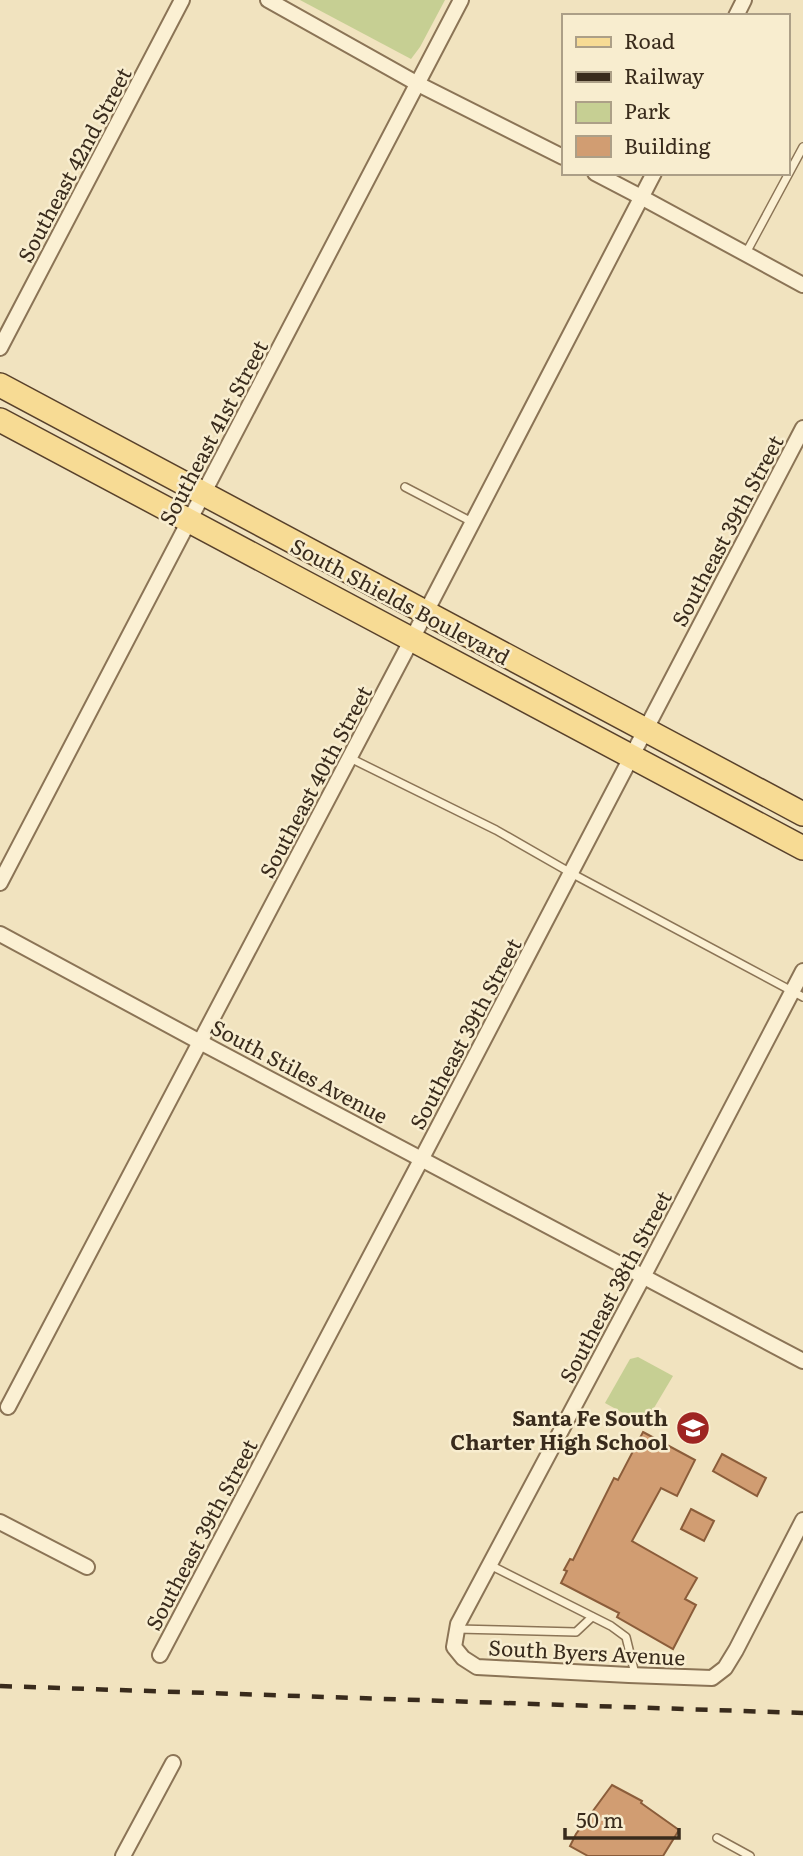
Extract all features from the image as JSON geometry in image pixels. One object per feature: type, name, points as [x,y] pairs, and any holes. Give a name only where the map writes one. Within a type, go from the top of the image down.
[{"type":"main road","name":"South Shields Boulevard","points":[[0,385],[803,814]]},
{"type":"main road","name":"South Shields Boulevard","points":[[0,419],[803,848]]},
{"type":"street","name":"Southeast 42nd Street","points":[[0,348],[183,0]]},
{"type":"street","points":[[268,0],[418,84],[562,156]]},
{"type":"street","name":"Southeast 41st Street","points":[[0,883],[461,0]]},
{"type":"street","points":[[599,175],[803,285]]},
{"type":"street","name":"Southeast 40th Street","points":[[8,1407],[350,758],[652,175]]},
{"type":"street","name":"Southeast 39th Street","points":[[160,1656],[803,428]]},
{"type":"street","name":"South Stiles Avenue","points":[[0,933],[200,1042],[803,1360]]},
{"type":"street","name":"Southeast 38th Street","points":[[457,1629],[643,1277],[798,994],[803,971]]},
{"type":"street","name":"South Byers Avenue","points":[[457,1629],[454,1647],[463,1658],[477,1667],[712,1678],[725,1668],[736,1650],[803,1520]]},
{"type":"street","points":[[0,1522],[88,1567]]},
{"type":"street","points":[[123,1856],[173,1763]]},
{"type":"lane","points":[[789,173],[803,147]]},
{"type":"lane","points":[[745,254],[788,175]]},
{"type":"lane","points":[[405,487],[472,522]]},
{"type":"lane","points":[[350,758],[496,830],[798,994]]},
{"type":"lane","points":[[490,1565],[611,1626],[626,1637],[632,1675]]},
{"type":"lane","points":[[457,1629],[576,1632],[592,1617]]},
{"type":"lane","points":[[717,1838],[750,1856]]},
{"type":"green space","points":[[300,0],[445,0],[411,59]]},
{"type":"green space","points":[[638,1357],[673,1376],[651,1413],[634,1419],[605,1403],[630,1359]]},
{"type":"building","points":[[643,1432],[695,1460],[677,1496],[661,1488],[632,1541],[697,1578],[685,1599],[696,1605],[673,1649],[617,1617],[619,1613],[561,1583],[567,1571],[564,1570],[570,1559],[573,1560],[614,1478],[618,1480]]},
{"type":"building","points":[[722,1454],[766,1478],[757,1496],[713,1471]]},
{"type":"building","points":[[691,1509],[714,1521],[704,1541],[681,1529]]},
{"type":"building","points":[[612,1785],[642,1801],[641,1803],[679,1830],[663,1856],[588,1856],[570,1846]]},
{"type":"railway","points":[[0,1686],[803,1713]]},
{"type":"place","name":"Santa Fe South Charter High School","points":[[693,1428]]}]
